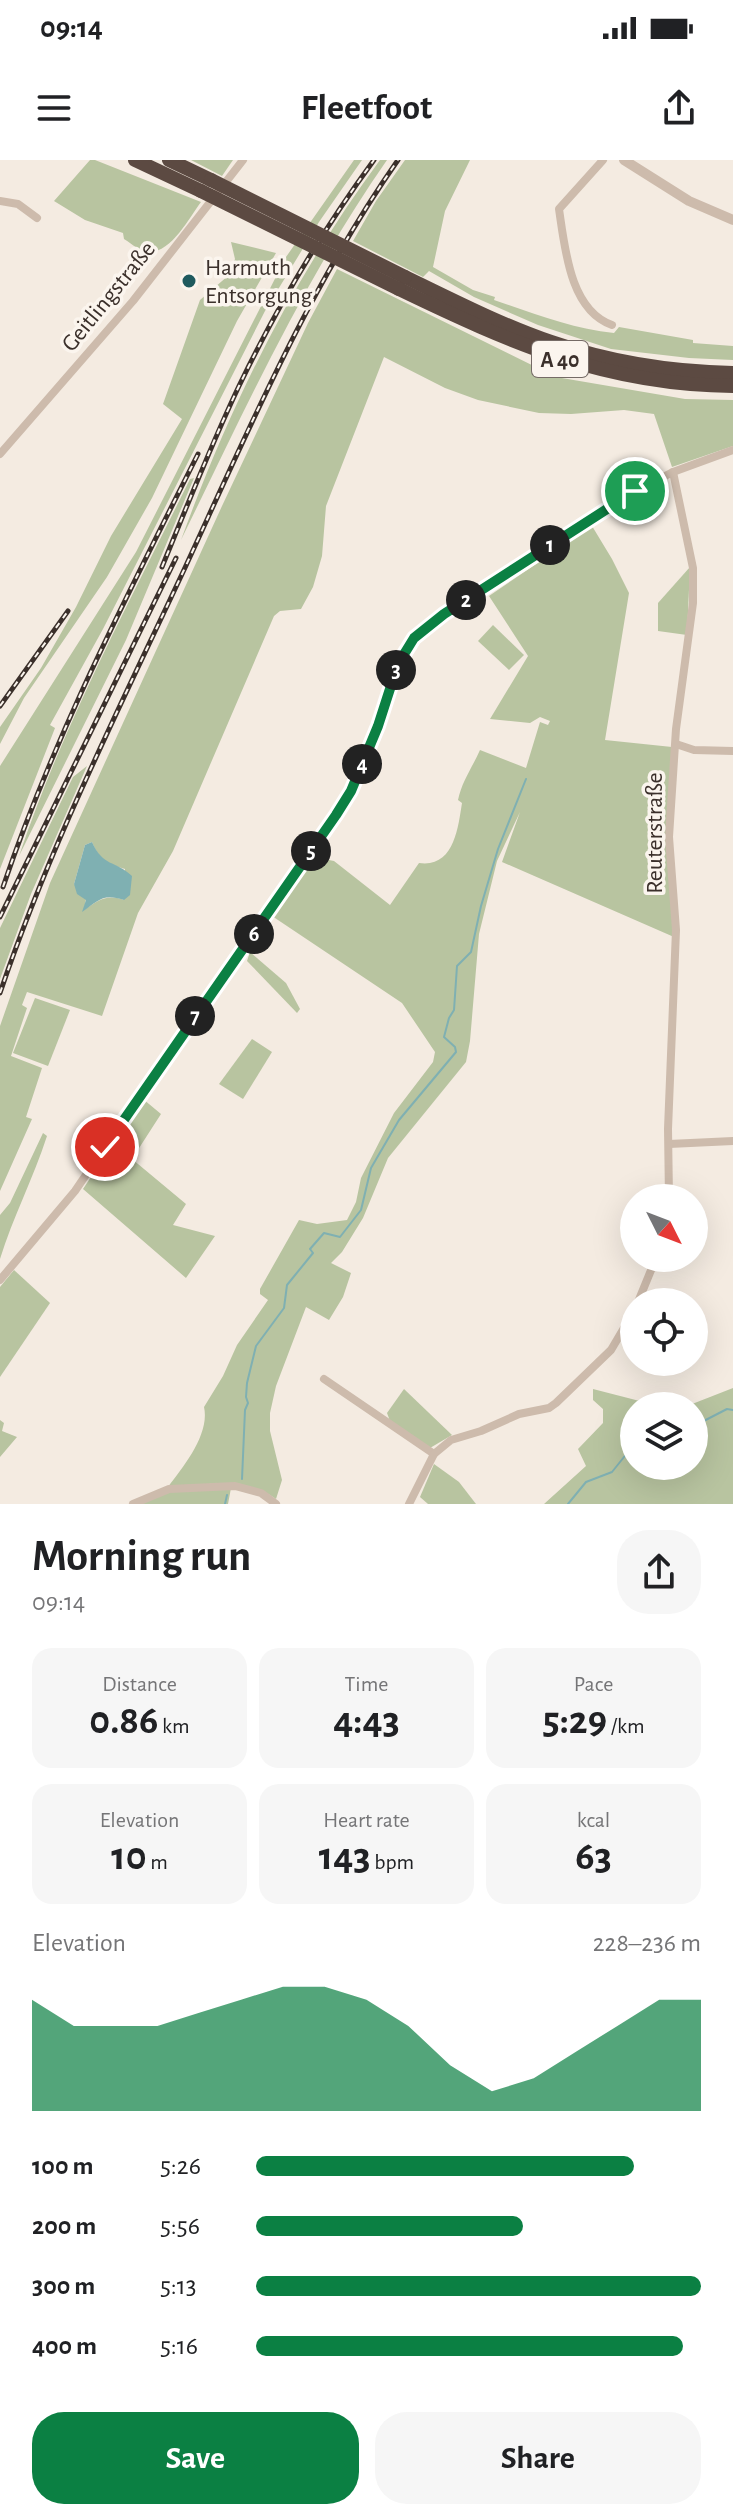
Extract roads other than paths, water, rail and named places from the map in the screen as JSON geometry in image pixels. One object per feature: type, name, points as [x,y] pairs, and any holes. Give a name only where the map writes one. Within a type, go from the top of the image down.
[{"type":"highway","name":"A 40","points":[[135,160],[206,186],[402,283],[500,336],[545,354],[610,372],[658,381],[733,386]]},
{"type":"highway","name":"A 40","points":[[169,160],[206,186]]},
{"type":"highway","name":"A 40","points":[[402,283],[580,351],[659,367],[733,373]]},
{"type":"street","name":"Geitlingstraße","points":[[0,454],[133,301],[243,160]]},
{"type":"street","points":[[603,160],[559,209],[566,260],[580,293],[597,320],[612,325]]},
{"type":"street","points":[[624,160],[689,201],[732,218]]},
{"type":"street","points":[[0,201],[18,204],[37,218]]},
{"type":"street","points":[[0,1280],[75,1191],[336,815],[351,791],[378,726],[398,664],[414,638],[444,614],[635,491],[673,472],[733,450]]},
{"type":"street","name":"Reuterstraße","points":[[669,1184],[676,930],[669,837],[680,688],[693,603],[693,568],[673,472]]},
{"type":"street","points":[[676,744],[694,750],[733,751]]},
{"type":"street","points":[[669,1144],[733,1141]]},
{"type":"street","points":[[409,1504],[434,1454],[451,1440],[556,1403],[611,1350],[620,1335]]},
{"type":"street","points":[[324,1379],[434,1454]]},
{"type":"street","points":[[133,1504],[169,1489],[240,1486],[261,1493],[276,1504]]},
{"type":"water","points":[[92,842],[100,856],[132,876],[130,895],[124,900],[111,897],[102,899],[82,912],[86,900],[77,894],[74,884],[85,845]]},
{"type":"waterway","points":[[242,1479],[247,1383],[256,1346],[284,1308],[287,1285],[313,1253],[310,1249],[324,1233],[340,1237],[361,1210],[371,1168],[399,1120],[456,1052],[444,1037],[454,1010],[457,966],[471,952],[498,849],[526,779]]},
{"type":"waterway","points":[[708,1419],[727,1409],[733,1410]]},
{"type":"waterway","points":[[568,1504],[586,1482],[612,1472],[620,1462]]},
{"type":"waterway","points":[[225,1504],[227,1495]]},
{"type":"railway","points":[[162,567],[254,357],[318,242],[374,160]]},
{"type":"railway","points":[[0,993],[62,833],[256,413],[336,258],[398,160]]},
{"type":"railway","points":[[3,887],[68,721],[198,454]]},
{"type":"railway","points":[[0,917],[176,558]]},
{"type":"railway","points":[[0,706],[68,611]]},
{"type":"place","name":"Harmuth Entsorgung","points":[[189,281]]}]
